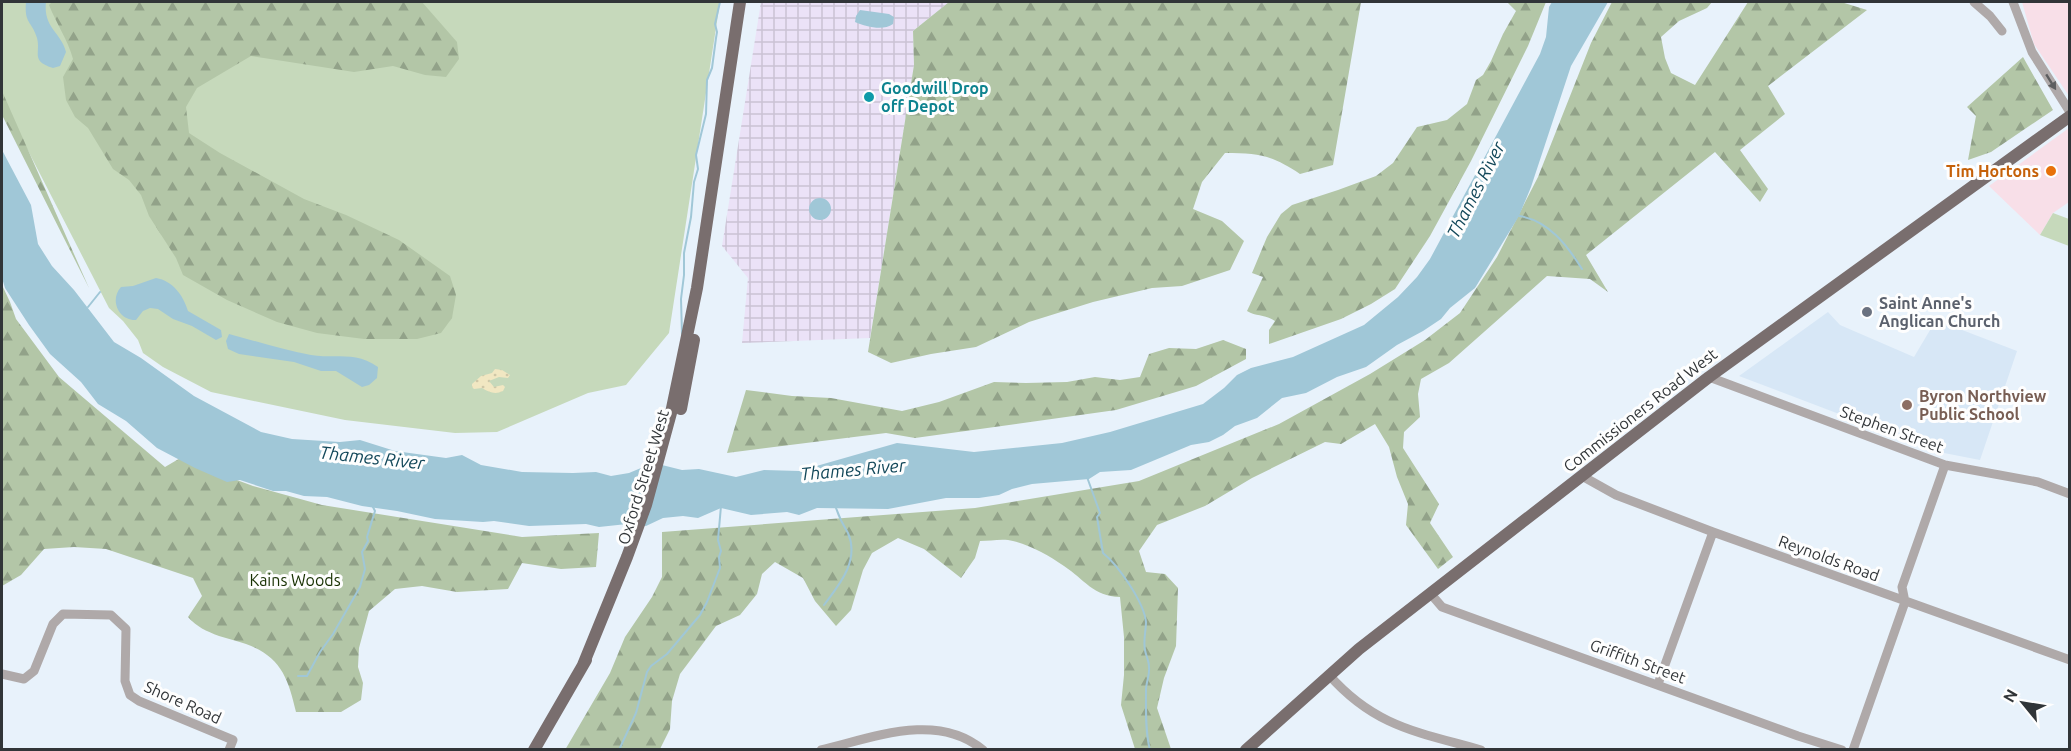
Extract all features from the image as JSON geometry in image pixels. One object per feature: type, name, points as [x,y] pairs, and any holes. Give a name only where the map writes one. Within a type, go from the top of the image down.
[{"type":"main road","name":"Oxford Street West","points":[[534,750],[583,665],[618,591],[654,481],[692,326],[741,2]]},
{"type":"main road","name":"Commissioners Road West","points":[[1246,750],[1359,649],[1709,377],[2070,114]]},
{"type":"street","points":[[1974,2],[2002,31]]},
{"type":"street","points":[[2013,2],[2032,52],[2070,114]]},
{"type":"street","name":"Stephen Street","points":[[1709,377],[1945,465],[2038,482],[2070,494]]},
{"type":"street","points":[[1853,750],[1905,602],[1902,587],[1945,465]]},
{"type":"street","name":"Reynolds Road","points":[[1582,476],[1616,495],[1713,532],[2070,660]]},
{"type":"street","points":[[1658,684],[1713,532]]},
{"type":"street","name":"Griffith Street","points":[[1431,593],[1442,607],[1842,750]]},
{"type":"street","name":"Shore Road","points":[[2,674],[24,679],[34,671],[53,624],[63,614],[111,615],[126,629],[125,681],[130,695],[231,745]]},
{"type":"street","points":[[1329,675],[1350,697],[1380,718],[1401,727],[1481,750]]},
{"type":"street","points":[[821,750],[916,729],[938,729],[954,733],[974,741],[983,750]]},
{"type":"shaded area","points":[[761,2],[949,2],[913,31],[914,65],[870,338],[742,343],[748,278],[722,246]]},
{"type":"shaded area","points":[[2022,2],[2069,2],[2069,96],[2034,44]]},
{"type":"shaded area","points":[[2069,128],[2069,202],[2053,213],[2040,235],[1989,186]]},
{"type":"shaded area","name":"Byron Northview Public School","points":[[1828,312],[1840,325],[1914,357],[1936,320],[2017,351],[1980,460],[1939,452],[1739,376]]},
{"type":"green space","points":[[2,2],[720,2],[669,333],[626,385],[588,393],[497,432],[455,433],[345,420],[211,392],[163,367],[143,353],[138,340],[109,308],[2,100]]},
{"type":"green space","points":[[52,2],[422,2],[457,42],[459,59],[446,77],[425,75],[393,66],[354,72],[251,56],[197,88],[186,107],[189,133],[220,153],[304,199],[346,215],[399,240],[450,276],[456,295],[452,318],[441,333],[417,339],[364,339],[317,333],[277,322],[227,300],[183,275],[176,258],[149,216],[141,195],[129,180],[113,169],[88,128],[75,117],[66,100],[63,77],[73,59],[49,5]]},
{"type":"green space","points":[[949,2],[1361,2],[1333,165],[1300,174],[1264,156],[1225,153],[1202,182],[1193,209],[1222,221],[1244,241],[1230,270],[1182,286],[1152,288],[1093,302],[1029,322],[976,347],[891,363],[868,352],[914,65],[913,31]]},
{"type":"green space","points":[[1507,2],[1546,2],[1528,46],[1471,161],[1430,236],[1395,289],[1341,319],[1269,344],[1269,330],[1275,321],[1247,311],[1263,277],[1252,273],[1267,237],[1281,214],[1292,205],[1376,176],[1393,163],[1417,127],[1447,120],[1467,104],[1476,80],[1483,75],[1516,11]]},
{"type":"green space","points":[[1612,2],[1712,2],[1707,8],[1679,21],[1661,37],[1671,73],[1695,85],[1748,2],[1841,2],[1867,10],[1768,86],[1785,114],[1740,150],[1768,189],[1760,202],[1715,152],[1586,255],[1608,292],[1590,279],[1547,276],[1449,363],[1421,379],[1418,394],[1420,417],[1404,432],[1403,448],[1439,504],[1430,523],[1453,557],[1438,569],[1406,525],[1408,504],[1397,477],[1389,447],[1375,424],[1341,444],[1325,442],[1252,478],[1205,506],[1157,525],[1139,551],[1146,572],[1165,574],[1178,588],[1176,646],[1164,678],[1157,708],[1171,749],[1135,749],[1121,705],[1124,637],[1120,597],[1103,594],[1051,558],[1015,542],[980,541],[975,558],[961,578],[924,549],[898,538],[872,553],[863,570],[851,610],[836,626],[815,601],[803,578],[775,562],[762,574],[757,594],[740,615],[716,626],[680,674],[672,701],[670,729],[660,749],[565,750],[610,673],[625,637],[652,597],[662,577],[662,532],[975,508],[1139,481],[1279,424],[1370,374],[1425,340],[1460,313],[1497,257],[1538,177],[1591,43]]},
{"type":"green space","points":[[2023,57],[2053,110],[1991,152],[1968,160],[1976,116],[1967,107]]},
{"type":"green space","points":[[2,91],[89,288],[2,115]]},
{"type":"green space","points":[[2053,213],[2069,219],[2069,246],[2040,235]]},
{"type":"green space","name":"Kains Woods","points":[[2,285],[16,319],[59,377],[165,467],[182,457],[191,463],[253,486],[322,505],[522,537],[599,533],[596,567],[561,569],[522,563],[508,589],[457,592],[422,586],[395,589],[369,611],[359,648],[358,667],[363,683],[361,700],[341,712],[296,712],[286,679],[275,662],[258,649],[219,636],[191,620],[188,617],[202,596],[193,578],[106,549],[74,547],[44,549],[21,575],[2,586]]},
{"type":"green space","points":[[1223,340],[1246,349],[1246,359],[1196,386],[1116,410],[915,438],[886,433],[727,453],[746,390],[831,398],[902,411],[939,402],[994,382],[1067,382],[1095,377],[1120,380],[1140,377],[1149,354],[1169,348],[1196,349]]},
{"type":"sand","points":[[495,369],[510,375],[508,378],[499,377],[489,381],[494,387],[503,385],[505,387],[503,391],[495,393],[472,387],[472,384],[481,376],[492,373]]},
{"type":"water","points":[[26,2],[46,2],[47,18],[66,52],[60,66],[53,68],[39,59],[37,38],[27,19]]},
{"type":"water","name":"Thames River","points":[[1552,2],[1608,2],[1571,66],[1531,187],[1519,216],[1475,288],[1450,308],[1441,319],[1397,345],[1366,367],[1337,377],[1306,393],[1282,398],[1257,418],[1235,426],[1209,442],[1191,445],[1131,470],[1100,472],[1089,479],[1032,484],[999,495],[979,498],[946,498],[888,509],[817,508],[799,515],[787,512],[751,515],[721,508],[698,518],[683,516],[663,518],[646,526],[627,524],[599,527],[586,524],[529,526],[494,521],[435,519],[362,506],[327,497],[273,491],[240,480],[227,482],[195,468],[157,448],[126,421],[98,404],[81,382],[50,354],[5,288],[2,278],[2,150],[31,205],[38,244],[52,266],[74,290],[114,342],[141,358],[194,396],[261,432],[292,439],[340,442],[360,440],[395,451],[446,458],[462,455],[481,465],[522,472],[596,472],[611,476],[662,465],[682,470],[699,469],[736,477],[764,470],[799,471],[897,443],[974,452],[1062,443],[1110,432],[1203,404],[1237,375],[1251,368],[1293,357],[1364,325],[1398,297],[1430,259],[1540,54],[1546,37],[1549,7]]},
{"type":"water","points":[[860,10],[889,14],[894,17],[893,24],[875,28],[855,22]]},
{"type":"water","points":[[820,198],[828,201],[831,209],[828,217],[820,220],[812,217],[809,209],[812,201]]},
{"type":"water","points":[[156,278],[172,286],[180,294],[188,311],[221,330],[222,337],[216,340],[158,309],[150,308],[143,311],[136,320],[125,317],[116,303],[121,287],[133,286]]},
{"type":"water","points":[[229,334],[311,355],[361,359],[378,367],[377,378],[369,385],[362,387],[336,371],[321,371],[294,362],[239,354],[228,349],[226,341]]},
{"type":"waterway","points":[[682,334],[681,299],[684,253],[691,217],[694,182],[698,169],[696,155],[706,114],[707,80],[712,68],[717,32],[715,24],[720,2]]},
{"type":"waterway","points":[[1519,216],[1529,218],[1548,228],[1570,251],[1582,269]]},
{"type":"waterway","points":[[88,307],[100,292]]},
{"type":"waterway","points":[[1087,477],[1100,513],[1097,517],[1103,553],[1129,584],[1141,604],[1146,622],[1144,646],[1149,663],[1146,720],[1150,750]]},
{"type":"waterway","points":[[298,676],[307,676],[360,587],[365,569],[362,552],[368,541],[367,537],[375,511],[372,505]]},
{"type":"waterway","points":[[619,750],[636,713],[647,672],[667,654],[700,615],[707,602],[720,568],[721,551],[718,540],[721,506]]},
{"type":"waterway","points":[[824,605],[850,563],[851,543],[836,508]]},
{"type":"place","name":"Goodwill Drop off Depot","points":[[869,97]]},
{"type":"place","name":"Tim Hortons","points":[[2051,171]]},
{"type":"place","name":"Saint Anne's Anglican Church","points":[[1867,312]]},
{"type":"place","name":"Byron Northview Public School","points":[[1907,405]]}]
